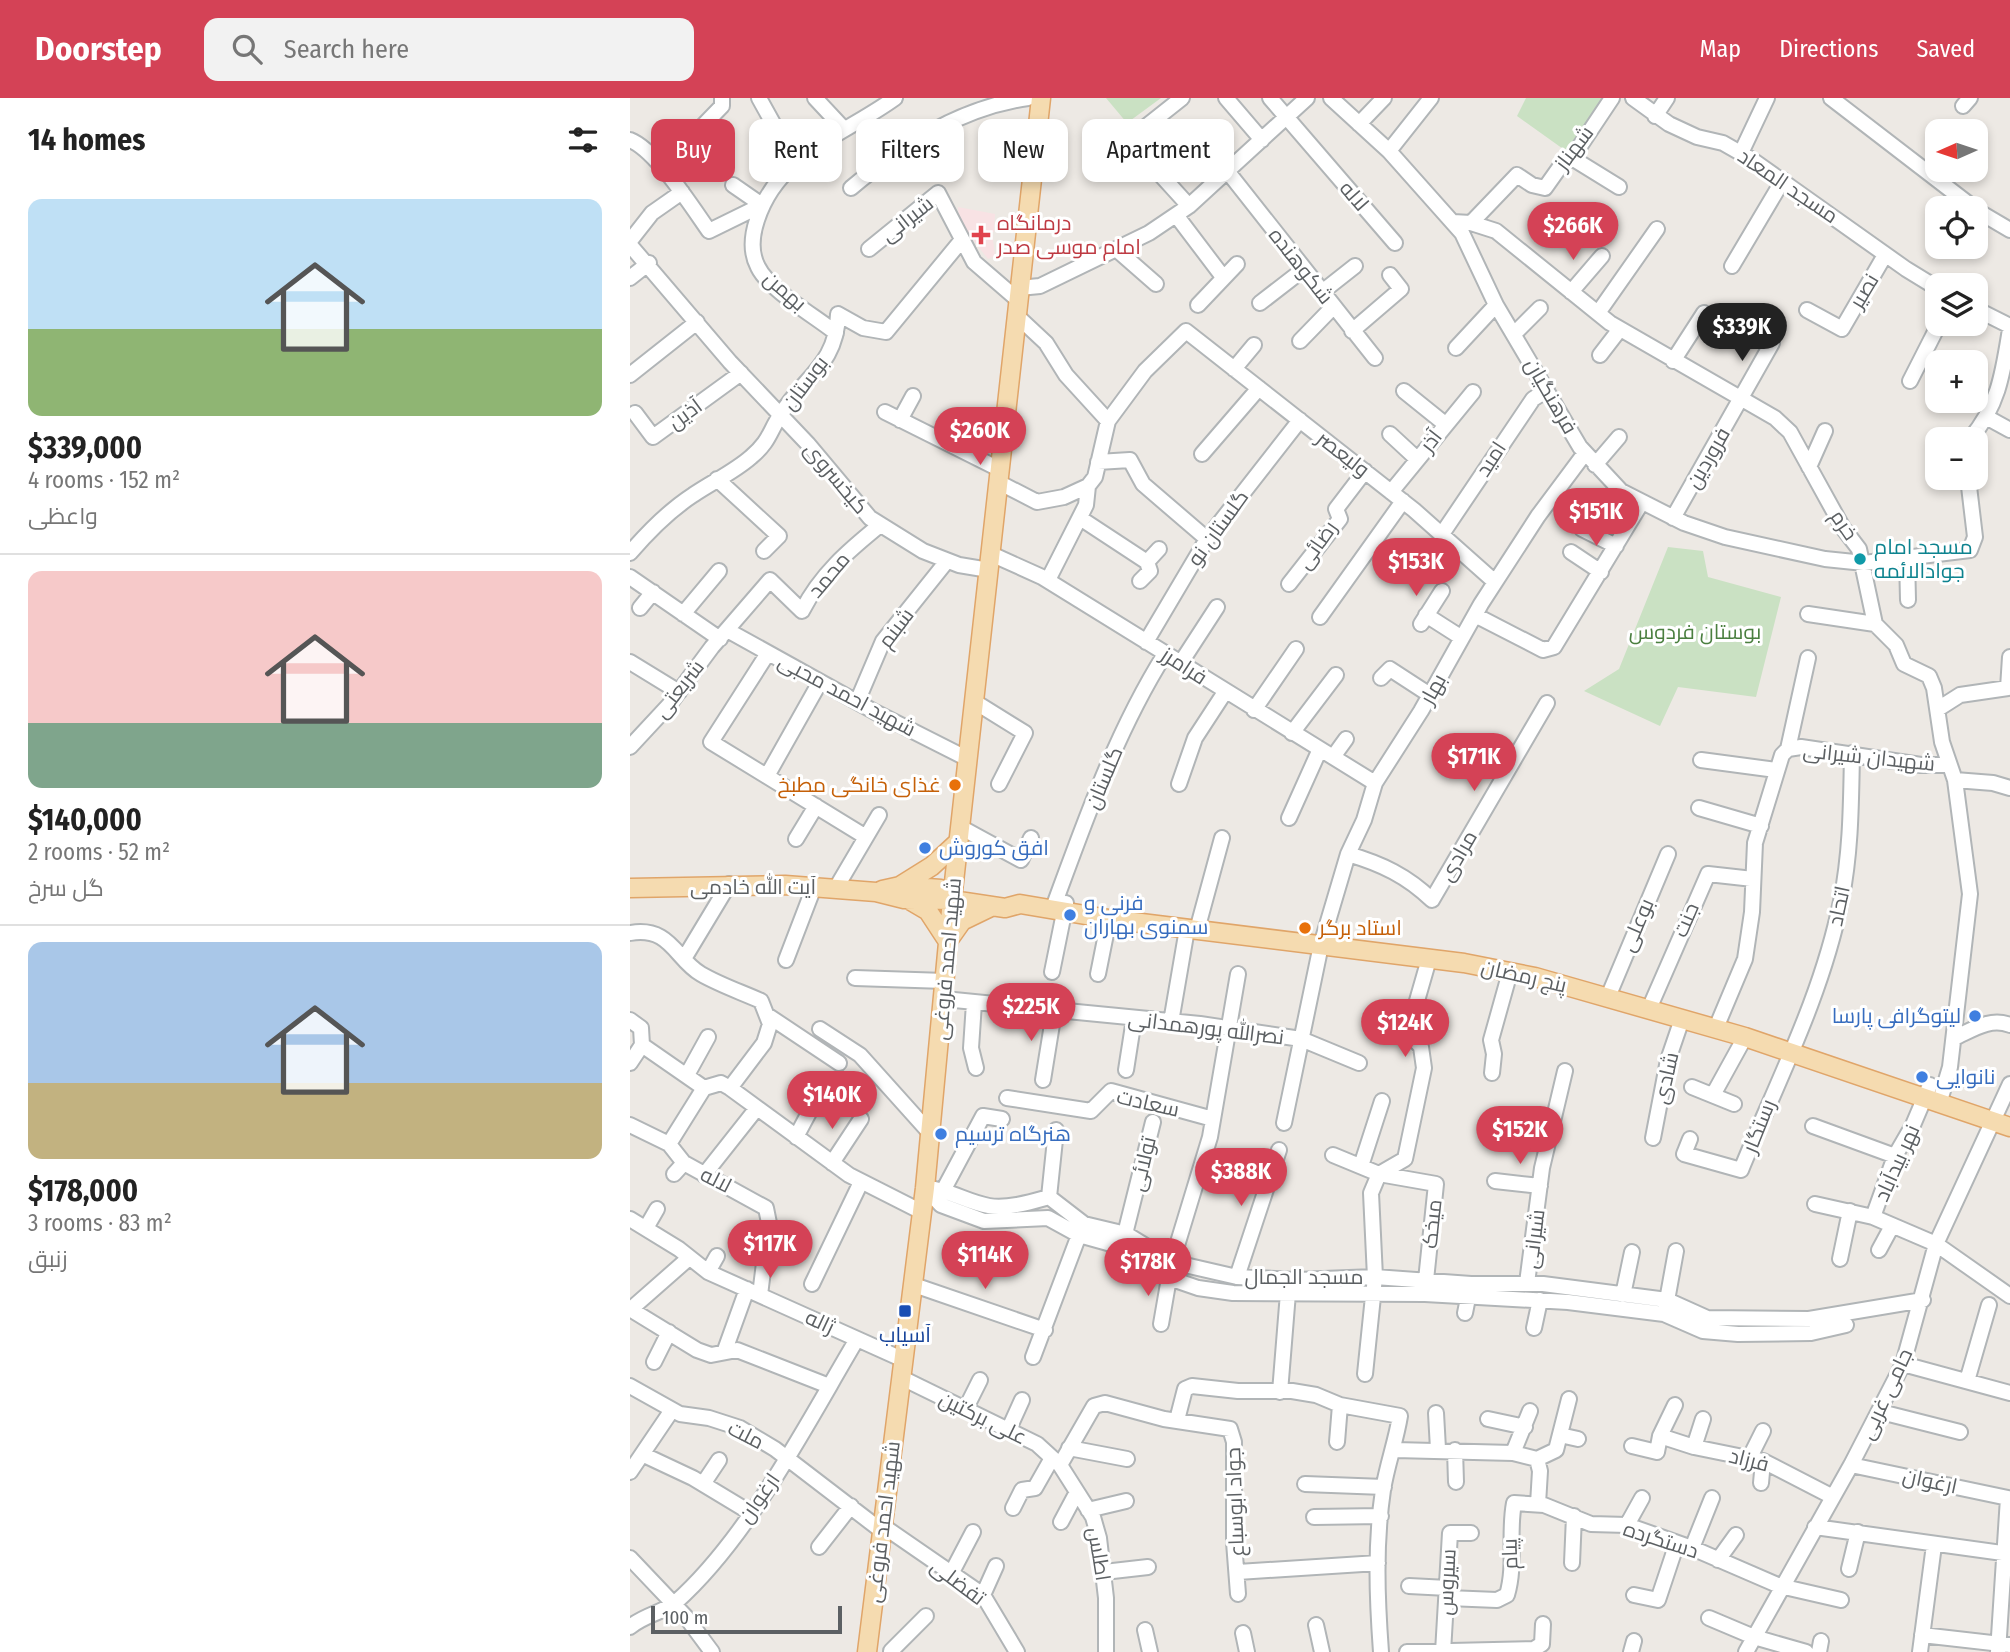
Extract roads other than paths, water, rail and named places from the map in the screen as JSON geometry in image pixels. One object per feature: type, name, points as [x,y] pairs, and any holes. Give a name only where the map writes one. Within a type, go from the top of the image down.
[{"type":"main road","name":"شهید احمد فروغی","points":[[867,1652],[925,1188],[959,834],[1041,98]]},
{"type":"main road","points":[[948,941],[944,929],[928,911],[902,893],[932,866],[959,834]]},
{"type":"main road","name":"آیت الله خادمی","points":[[631,887],[729,884],[953,895]]},
{"type":"main road","name":"پنج رمضان","points":[[953,895],[1006,895],[1020,904]]},
{"type":"main road","name":"پنج رمضان","points":[[953,895],[1005,908],[1020,904],[1061,907],[1109,919],[1429,959],[1510,972],[1716,1028],[1931,1095],[2001,1124]]},
{"type":"main road","points":[[948,941],[962,921],[993,905]]},
{"type":"street","points":[[709,119],[722,106],[722,98]]},
{"type":"street","points":[[759,98],[771,119]]},
{"type":"street","points":[[816,98],[843,128]]},
{"type":"street","name":"بهمن","points":[[843,128],[875,112],[895,98]]},
{"type":"street","points":[[851,188],[895,151],[949,123],[1004,101],[1028,98]]},
{"type":"street","points":[[1182,98],[1129,140],[1189,206]]},
{"type":"street","points":[[1226,98],[1262,141]]},
{"type":"street","name":"لاله","points":[[1270,98],[1395,243]]},
{"type":"street","points":[[1234,167],[1307,98]]},
{"type":"street","name":"فرهنگیان","points":[[1331,98],[1390,151],[1462,233],[1496,305],[1547,390],[1590,459],[1620,491],[1674,518],[1725,537],[1825,559],[1864,563],[1970,550],[1975,537],[1969,490]]},
{"type":"street","points":[[1359,124],[1384,98]]},
{"type":"street","points":[[1390,151],[1431,98]]},
{"type":"street","name":"شهناز","points":[[1471,223],[1517,175],[1532,185],[1545,188],[1562,164],[1572,158],[1612,98]]},
{"type":"street","name":"مسجد المعاد","points":[[1633,98],[1656,116],[1698,137],[1723,143],[1741,153],[1925,280]]},
{"type":"street","points":[[1656,116],[1667,98]]},
{"type":"street","points":[[1741,153],[1767,98]]},
{"type":"street","points":[[1830,98],[1958,196]]},
{"type":"street","points":[[630,156],[636,142],[651,158]]},
{"type":"street","points":[[1572,158],[1619,187]]},
{"type":"street","name":"شکوهنده","points":[[1234,180],[1375,358]]},
{"type":"street","points":[[1732,266],[1783,180]]},
{"type":"street","points":[[673,182],[709,231],[762,205],[733,185]]},
{"type":"street","name":"بهمن","points":[[775,182],[762,205],[751,237],[758,267],[775,286],[836,333]]},
{"type":"street","points":[[1048,580],[1080,518],[1088,486],[1095,477],[1108,421],[1066,375],[1018,301],[1040,286],[1116,249],[1176,215],[1217,182]]},
{"type":"street","points":[[630,243],[652,213],[682,191]]},
{"type":"street","name":"شیرانی","points":[[869,249],[938,193],[974,262],[1018,301]]},
{"type":"street","points":[[1176,215],[1223,277]]},
{"type":"street","points":[[1988,217],[2010,230]]},
{"type":"street","name":"خرم","points":[[1453,222],[1471,223],[1496,231],[1620,329],[1775,418],[1790,432],[1843,528],[1859,549],[1875,624],[1896,645],[1904,664],[1929,676],[1938,709],[1942,742],[1955,780],[1970,894],[1954,1038],[1931,1095]]},
{"type":"street","points":[[1598,313],[1657,229]]},
{"type":"street","name":"بوستان","points":[[630,553],[690,497],[750,458],[772,436],[780,414],[815,376],[836,333],[838,314],[863,328],[886,332],[961,241]]},
{"type":"street","name":"کیخسروی","points":[[630,243],[870,519],[923,551],[947,561],[990,562]]},
{"type":"street","points":[[1116,249],[1156,284]]},
{"type":"street","name":"نصیر","points":[[1807,310],[1842,329],[1885,255]]},
{"type":"street","points":[[1571,292],[1602,256]]},
{"type":"street","points":[[630,278],[649,263]]},
{"type":"street","points":[[1198,305],[1237,264]]},
{"type":"street","points":[[1322,292],[1355,265]]},
{"type":"street","points":[[1260,303],[1304,270]]},
{"type":"street","points":[[1352,331],[1401,289],[1391,275]]},
{"type":"street","points":[[1456,348],[1496,305]]},
{"type":"street","points":[[1300,341],[1333,307]]},
{"type":"street","points":[[1515,333],[1540,307]]},
{"type":"street","points":[[1673,361],[1704,313]]},
{"type":"street","points":[[1980,427],[1988,418],[2002,377],[2010,328],[1988,316]]},
{"type":"street","points":[[630,375],[697,322]]},
{"type":"street","points":[[1601,355],[1620,329]]},
{"type":"street","name":"ولیعصر","points":[[1108,421],[1145,371],[1186,331],[1397,496],[1495,582]]},
{"type":"street","points":[[1910,381],[1933,336]]},
{"type":"street","name":"فروردین","points":[[1674,518],[1772,343]]},
{"type":"street","points":[[1234,369],[1254,345]]},
{"type":"street","name":"آذین","points":[[635,413],[653,437],[741,373]]},
{"type":"street","points":[[1202,454],[1258,388]]},
{"type":"street","name":"امید","points":[[1442,534],[1533,399],[1547,390]]},
{"type":"street","points":[[1404,391],[1444,424]]},
{"type":"street","name":"آذر","points":[[1320,617],[1397,496],[1417,459],[1444,424],[1474,392]]},
{"type":"street","points":[[900,420],[913,396]]},
{"type":"street","points":[[885,412],[999,476],[1037,502],[1064,497],[1088,486]]},
{"type":"street","points":[[1988,418],[2010,430]]},
{"type":"street","name":"گلستان نو","points":[[1146,642],[1207,539],[1300,420]]},
{"type":"street","points":[[1808,467],[1825,431]]},
{"type":"street","points":[[1390,434],[1417,459]]},
{"type":"street","name":"بهار","points":[[1284,1123],[1321,945],[1348,854],[1364,820],[1375,783],[1430,695],[1495,582],[1538,516],[1590,459],[1619,437]]},
{"type":"street","points":[[1098,462],[1130,460],[1143,484],[1207,539]]},
{"type":"street","name":"رضائی","points":[[1289,583],[1340,519],[1336,509],[1365,471]]},
{"type":"street","points":[[717,479],[779,536],[764,551]]},
{"type":"street","points":[[1475,615],[1542,650],[1554,647],[1642,502]]},
{"type":"street","points":[[1080,518],[1147,562],[1150,571],[1140,581]]},
{"type":"street","name":"محمد","points":[[724,635],[770,580],[802,611],[812,591],[838,559],[880,525]]},
{"type":"street","points":[[1582,529],[1616,547]]},
{"type":"street","points":[[1147,562],[1159,549]]},
{"type":"street","points":[[1571,552],[1601,572]]},
{"type":"street","points":[[1908,557],[1908,600]]},
{"type":"street","name":"شبنم","points":[[857,702],[883,640],[947,561]]},
{"type":"street","name":"فرامرز","points":[[990,562],[1048,580],[1375,783]]},
{"type":"street","points":[[683,614],[719,570]]},
{"type":"street","name":"شهید احمد محبی","points":[[630,577],[683,614],[768,653],[968,759]]},
{"type":"street","points":[[1442,591],[1424,619],[1462,638]]},
{"type":"street","points":[[640,608],[653,592]]},
{"type":"street","points":[[1180,664],[1217,607]]},
{"type":"street","points":[[1808,614],[1875,624]]},
{"type":"street","name":"شریعتی","points":[[630,747],[679,692],[724,635]]},
{"type":"street","points":[[1254,710],[1296,649]]},
{"type":"street","points":[[768,653],[710,742],[866,837]]},
{"type":"street","name":"گلستان","points":[[1052,972],[1061,907],[1116,749],[1142,692],[1165,654]]},
{"type":"street","points":[[1788,749],[1808,657]]},
{"type":"street","points":[[1938,709],[1961,695],[2009,688],[2010,657]]},
{"type":"street","points":[[630,662],[679,692]]},
{"type":"street","points":[[1381,678],[1390,668],[1430,695]]},
{"type":"street","points":[[1292,733],[1336,675]]},
{"type":"street","points":[[767,776],[820,682]]},
{"type":"street","points":[[1179,784],[1195,738],[1225,692]]},
{"type":"street","points":[[975,702],[1025,733],[999,784]]},
{"type":"street","name":"مرادی","points":[[1348,854],[1380,863],[1410,879],[1432,900],[1547,703]]},
{"type":"street","points":[[1289,818],[1326,753],[1346,739]]},
{"type":"street","name":"شهیدان شیرانی","points":[[1716,1028],[1745,959],[1752,912],[1755,843],[1776,770],[1788,749],[1801,747],[1921,765],[1948,765]]},
{"type":"street","name":"اتحاد","points":[[1793,1053],[1822,975],[1841,902],[1850,839],[1852,753]]},
{"type":"street","points":[[1701,760],[1776,770]]},
{"type":"street","points":[[1955,780],[1993,783],[2010,788]]},
{"type":"street","points":[[796,839],[816,806]]},
{"type":"street","points":[[1699,808],[1761,826]]},
{"type":"street","points":[[836,888],[880,816]]},
{"type":"street","points":[[959,834],[1021,860],[1031,838]]},
{"type":"street","points":[[1171,1022],[1192,929],[1222,838]]},
{"type":"street","name":"بوعلی","points":[[1608,997],[1668,854]]},
{"type":"street","name":"جنت","points":[[1648,1009],[1697,894],[1709,874],[1720,873],[1753,879]]},
{"type":"street","points":[[685,957],[729,884]]},
{"type":"street","points":[[786,960],[795,928],[814,887]]},
{"type":"street","points":[[1098,975],[1109,919]]},
{"type":"street","points":[[630,933],[642,931],[663,938],[685,957],[698,973],[761,1001],[770,1024],[764,1043],[730,1088]]},
{"type":"street","points":[[1364,1374],[1374,1271],[1371,1193],[1379,1174],[1405,1159],[1424,1068],[1421,1048],[1408,1032],[1429,959]]},
{"type":"street","points":[[1492,1073],[1494,1054],[1491,1040],[1510,972]]},
{"type":"street","points":[[1172,1262],[1213,1119],[1231,1029],[1238,974]]},
{"type":"street","points":[[855,978],[945,981]]},
{"type":"street","name":"نصرالله پورهمدانی","points":[[944,999],[1171,1022],[1301,1039]]},
{"type":"street","points":[[974,1003],[971,1048],[976,1068]]},
{"type":"street","points":[[1042,1080],[1054,1012]]},
{"type":"street","points":[[767,1015],[839,1063]]},
{"type":"street","points":[[1126,1070],[1134,1018]]},
{"type":"street","name":"شادی","points":[[1653,1138],[1668,1060],[1682,1019]]},
{"type":"street","points":[[630,1020],[641,1028],[642,1045],[630,1063]]},
{"type":"street","points":[[1954,1038],[1985,1023],[2001,1021],[2010,1025]]},
{"type":"street","points":[[820,1029],[860,1055],[930,1133]]},
{"type":"street","points":[[687,1075],[708,1037]]},
{"type":"street","points":[[1713,1095],[1745,1037]]},
{"type":"street","points":[[1301,1039],[1359,1063]]},
{"type":"street","points":[[642,1045],[704,1088]]},
{"type":"street","name":"رستگار","points":[[1690,1139],[1684,1154],[1741,1170],[1767,1104],[1793,1053]]},
{"type":"street","name":"شیرانی","points":[[1529,1276],[1540,1186],[1565,1071]]},
{"type":"street","points":[[669,1144],[704,1088],[721,1083],[861,1182],[922,1212]]},
{"type":"street","name":"جامی غربی","points":[[1746,1652],[1780,1586],[1881,1412],[1903,1364],[1923,1300],[1936,1244],[2001,1124],[2010,1084]]},
{"type":"street","points":[[1692,1087],[1734,1104]]},
{"type":"street","name":"سعادت","points":[[1007,1098],[1091,1111],[1111,1091],[1213,1119]]},
{"type":"street","name":"نهر بیدآباد","points":[[1931,1095],[1895,1156],[1873,1217],[1936,1244],[2010,1296]]},
{"type":"street","points":[[1361,1166],[1382,1101]]},
{"type":"street","points":[[796,1137],[812,1107]]},
{"type":"street","points":[[704,1175],[757,1108]]},
{"type":"street","points":[[944,1189],[983,1116],[1002,1119]]},
{"type":"street","points":[[832,1163],[861,1119]]},
{"type":"street","name":"تولائی","points":[[1124,1240],[1153,1122]]},
{"type":"street","name":"لاله","points":[[630,1125],[669,1144],[684,1163],[766,1208],[769,1223],[754,1292]]},
{"type":"street","points":[[1813,1126],[1895,1156]]},
{"type":"street","points":[[925,1188],[944,1189],[990,1207],[1049,1197],[1055,1130]]},
{"type":"street","points":[[1237,1277],[1279,1150]]},
{"type":"street","points":[[1333,1155],[1379,1174]]},
{"type":"street","points":[[674,1174],[684,1163]]},
{"type":"street","name":"میخک","points":[[1379,1174],[1436,1184],[1427,1271]]},
{"type":"street","points":[[1495,1181],[1540,1186]]},
{"type":"street","points":[[812,1284],[861,1182]]},
{"type":"street","name":"مسجد الجمال","points":[[925,1188],[941,1205],[984,1222],[1048,1218],[1079,1235],[1124,1240],[1169,1278],[1198,1288],[1233,1293],[1373,1293],[1540,1300],[1667,1299],[1703,1331],[1738,1334],[1811,1333],[1846,1325]]},
{"type":"street","name":"مسجد الجمال","points":[[1049,1197],[1084,1224],[1172,1262],[1237,1277],[1297,1280],[1374,1271],[1427,1271],[1471,1284],[1529,1276],[1624,1288],[1667,1299],[1706,1318],[1809,1319],[1923,1300]]},
{"type":"street","points":[[1815,1204],[1873,1217]]},
{"type":"street","points":[[646,1228],[657,1209]]},
{"type":"street","points":[[1840,1259],[1850,1211]]},
{"type":"street","name":"ژاله","points":[[630,1219],[708,1272],[857,1339],[903,1369]]},
{"type":"street","points":[[1879,1250],[1892,1226]]},
{"type":"street","points":[[1034,1357],[1079,1235]]},
{"type":"street","points":[[1667,1299],[1676,1251]]},
{"type":"street","points":[[1624,1288],[1632,1252]]},
{"type":"street","points":[[708,1272],[717,1256]]},
{"type":"street","points":[[689,1258],[630,1309],[711,1354],[737,1350],[829,1386]]},
{"type":"street","points":[[1161,1324],[1169,1278]]},
{"type":"street","points":[[914,1285],[1045,1330]]},
{"type":"street","points":[[725,1350],[754,1292]]},
{"type":"street","name":"مسجد الجمال","points":[[1280,1392],[1288,1293]]},
{"type":"street","points":[[1465,1313],[1468,1298]]},
{"type":"street","points":[[1534,1328],[1540,1300]]},
{"type":"street","points":[[1967,1381],[1989,1305]]},
{"type":"street","points":[[654,1362],[669,1332]]},
{"type":"street","name":"ارغوان","points":[[633,1620],[673,1604],[698,1579],[751,1513],[857,1339]]},
{"type":"street","points":[[1903,1364],[2010,1393]]},
{"type":"street","name":"علی برکتین","points":[[903,1369],[965,1410],[1037,1444],[1056,1462]]},
{"type":"street","points":[[965,1410],[980,1380]]},
{"type":"street","name":"ملت","points":[[630,1386],[672,1410],[740,1427],[883,1528]]},
{"type":"street","points":[[1177,1420],[1185,1389],[1189,1386],[1316,1395],[1340,1405],[1400,1416],[1395,1450],[1384,1487],[1381,1516],[1378,1563],[1381,1652]]},
{"type":"street","points":[[1395,1450],[1513,1453],[1537,1460],[1556,1450],[1569,1399]]},
{"type":"street","points":[[1008,1431],[1022,1400]]},
{"type":"street","name":"جواد ابوسباع","points":[[1013,1508],[1022,1490],[1035,1488],[1069,1448],[1094,1406],[1105,1403],[1230,1429],[1234,1442],[1234,1542],[1238,1594]]},
{"type":"street","points":[[1337,1442],[1340,1405]]},
{"type":"street","points":[[1632,1446],[1657,1452],[1660,1436],[1675,1405]]},
{"type":"street","points":[[630,1472],[672,1410]]},
{"type":"street","points":[[1513,1453],[1530,1411]]},
{"type":"street","points":[[1881,1412],[1960,1432]]},
{"type":"street","points":[[1436,1413],[1438,1449]]},
{"type":"street","points":[[1488,1419],[1525,1427]]},
{"type":"street","points":[[1694,1447],[1703,1419]]},
{"type":"street","points":[[1760,1483],[1757,1459],[1763,1431]]},
{"type":"street","points":[[1560,1435],[1578,1439]]},
{"type":"street","name":"فرزاد","points":[[1660,1436],[1694,1447],[1757,1459],[1833,1497]]},
{"type":"street","points":[[1069,1448],[1127,1459]]},
{"type":"street","points":[[1455,1450],[1456,1482]]},
{"type":"street","points":[[644,1455],[703,1484],[751,1513]]},
{"type":"street","points":[[703,1484],[719,1460]]},
{"type":"street","points":[[1537,1460],[1538,1504]]},
{"type":"street","name":"اطلس","points":[[1056,1462],[1088,1510],[1099,1538],[1104,1572],[1106,1652]]},
{"type":"street","name":"ارغوان","points":[[1852,1465],[2008,1498],[2006,1554]]},
{"type":"street","points":[[1305,1484],[1384,1487]]},
{"type":"street","points":[[1061,1522],[1077,1492]]},
{"type":"street","points":[[1627,1525],[1642,1498]]},
{"type":"street","points":[[1692,1548],[1712,1498]]},
{"type":"street","points":[[1088,1510],[1126,1501]]},
{"type":"street","name":"دستگرده","points":[[1523,1501],[1574,1516],[1591,1524],[1627,1525],[1692,1548],[1780,1586],[1841,1600]]},
{"type":"street","name":"پیام","points":[[1409,1586],[1497,1600],[1507,1595],[1512,1577],[1509,1525],[1514,1503],[1523,1501]]},
{"type":"street","points":[[819,1547],[851,1506]]},
{"type":"street","points":[[1314,1517],[1381,1516]]},
{"type":"street","points":[[1572,1563],[1574,1516]]},
{"type":"street","points":[[1815,1527],[2006,1554],[2002,1647],[1922,1636]]},
{"type":"street","name":"تفضلی","points":[[883,1528],[983,1595],[1017,1652]]},
{"type":"street","points":[[951,1574],[973,1532]]},
{"type":"street","points":[[1849,1569],[1858,1532]]},
{"type":"street","name":"سیروس","points":[[1443,1651],[1450,1533],[1471,1533]]},
{"type":"street","points":[[1718,1560],[1736,1535]]},
{"type":"street","points":[[1634,1595],[1658,1600],[1677,1543]]},
{"type":"street","points":[[1920,1652],[1934,1545]]},
{"type":"street","points":[[630,1558],[673,1604],[712,1652]]},
{"type":"street","name":"جواد ابوسباع","points":[[1238,1572],[1378,1563]]},
{"type":"street","points":[[983,1595],[996,1566]]},
{"type":"street","points":[[1104,1572],[1148,1567]]},
{"type":"street","points":[[869,1633],[892,1652],[926,1616]]},
{"type":"street","points":[[1709,1618],[1754,1637],[1806,1652]]},
{"type":"street","points":[[1407,1652],[1534,1650],[1542,1644],[1544,1624]]},
{"type":"street","points":[[1316,1625],[1322,1652]]},
{"type":"street","points":[[1145,1630],[1150,1652]]},
{"type":"street","points":[[1243,1633],[1247,1652]]},
{"type":"place","name":"درمانگاه امام موسی صدر","points":[[981,235]]},
{"type":"place","name":"مسجد امام جوادالائمه","points":[[1860,559]]},
{"type":"place","name":"غذای خانگی مطبخ","points":[[955,785]]},
{"type":"place","name":"افق کوروش","points":[[925,848]]},
{"type":"place","name":"فرنی و سمنوی بهاران","points":[[1070,915]]},
{"type":"place","name":"استاد برگر","points":[[1305,928]]},
{"type":"place","name":"لیتوگرافی پارسا","points":[[1975,1016]]},
{"type":"place","name":"نانوایی","points":[[1922,1077]]},
{"type":"place","name":"هنرگاه ترسیم","points":[[941,1134]]},
{"type":"place","name":"آسیاب","points":[[905,1311]]},
{"type":"park label","name":"بوستان فردوس","points":[[1695,632]]}]
